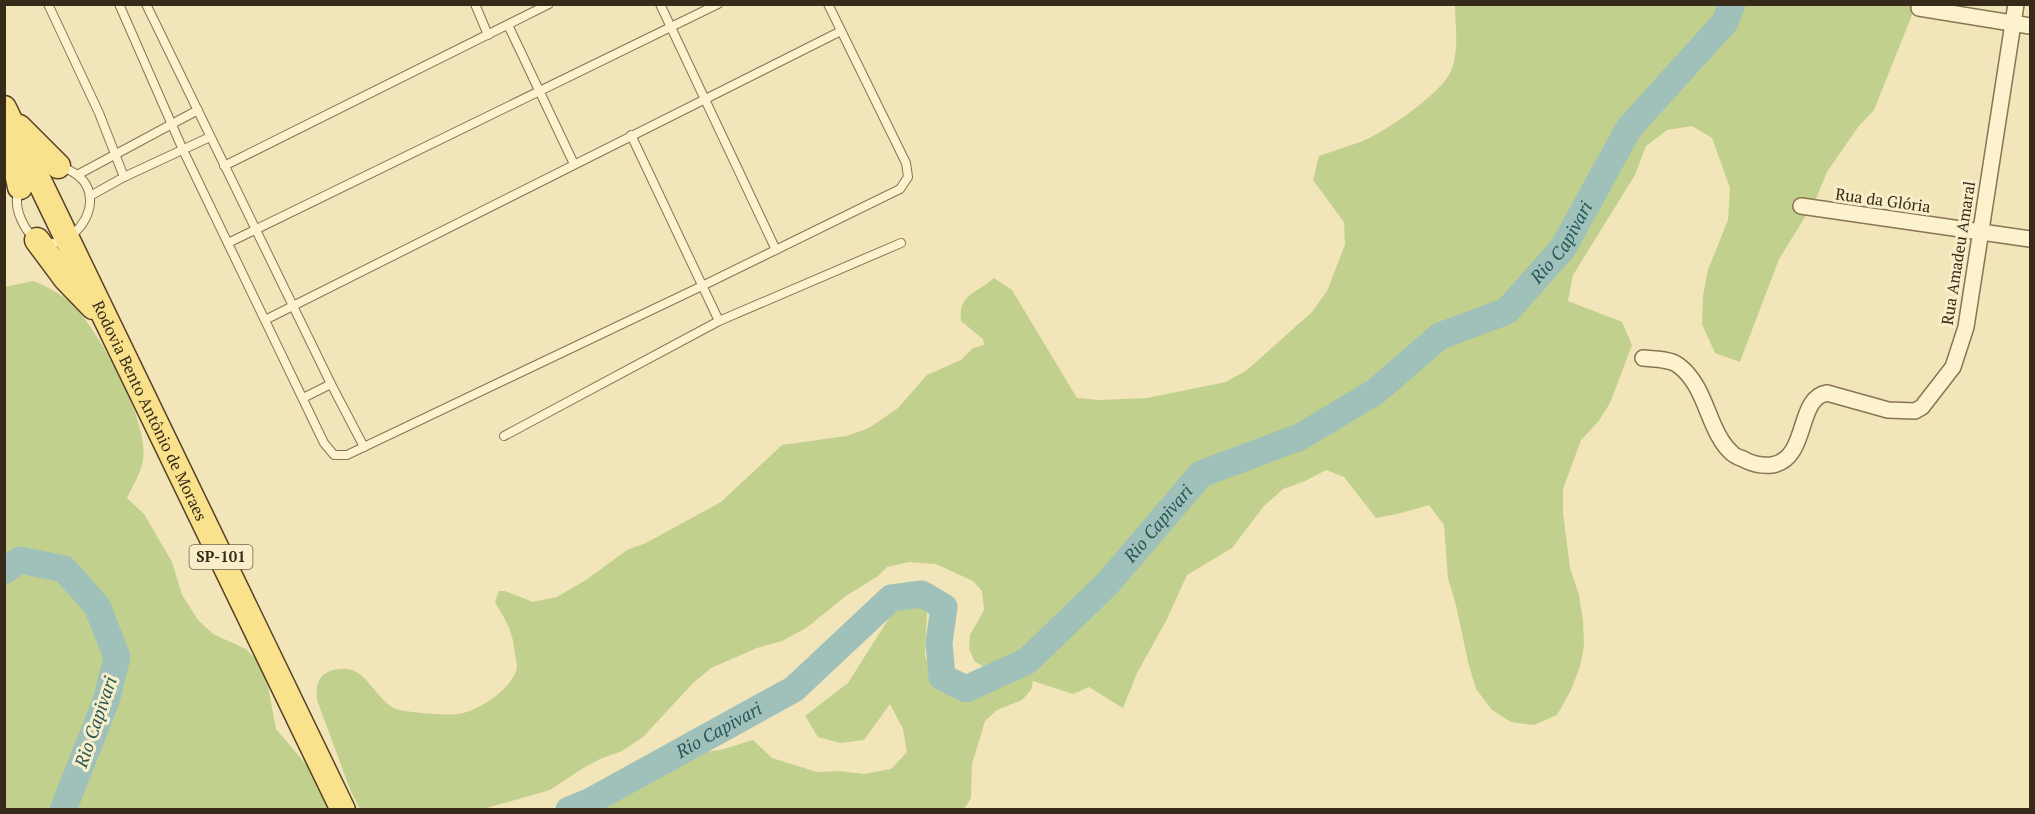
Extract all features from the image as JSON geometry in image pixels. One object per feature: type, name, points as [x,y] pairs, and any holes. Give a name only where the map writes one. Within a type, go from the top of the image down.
[{"type":"main road","points":[[8,114],[68,170]]},
{"type":"main road","points":[[8,114],[27,179],[74,234],[95,281],[103,313]]},
{"type":"main road","points":[[37,240],[66,279],[103,313]]},
{"type":"main road","name":"Rodovia Bento Antônio de Moraes","points":[[103,313],[343,810]]},
{"type":"street","name":"Rua Amadeu Amaral","points":[[1643,358],[1677,363],[1690,376],[1704,399],[1719,435],[1733,455],[1753,464],[1773,465],[1786,459],[1798,444],[1806,417],[1814,401],[1822,393],[1888,410],[1915,411],[1922,407],[1953,367],[1966,327],[2016,4]]},
{"type":"street","points":[[1919,8],[2031,26]]},
{"type":"street","name":"Rua da Glória","points":[[1801,206],[2031,239]]},
{"type":"lane","points":[[48,4],[99,113],[124,177]]},
{"type":"lane","points":[[118,4],[183,150],[324,443],[334,454],[347,455],[900,189],[908,177],[906,163],[828,4]]},
{"type":"lane","points":[[146,4],[255,230],[364,447]]},
{"type":"lane","points":[[475,4],[488,34]]},
{"type":"lane","points":[[224,166],[549,4]]},
{"type":"lane","points":[[660,4],[776,250]]},
{"type":"lane","points":[[228,243],[718,4]]},
{"type":"lane","points":[[507,25],[574,164]]},
{"type":"lane","points":[[265,320],[841,31]]},
{"type":"lane","points":[[68,170],[87,186],[90,196],[88,214],[74,234],[51,243],[37,240],[26,230],[19,216],[17,202],[27,179],[46,167],[68,170],[114,154],[198,110]]},
{"type":"lane","points":[[631,135],[719,321]]},
{"type":"lane","points":[[90,196],[124,177],[210,137]]},
{"type":"lane","points":[[504,436],[719,321],[901,243]]},
{"type":"lane","points":[[303,398],[331,384]]},
{"type":"green space","points":[[1455,5],[1916,5],[1874,110],[1858,127],[1827,172],[1815,201],[1779,259],[1740,362],[1715,353],[1702,324],[1703,296],[1708,270],[1728,220],[1730,188],[1712,138],[1692,126],[1667,130],[1646,146],[1635,175],[1573,275],[1568,301],[1622,322],[1632,345],[1610,403],[1598,422],[1581,440],[1563,489],[1563,513],[1570,568],[1579,595],[1584,645],[1580,667],[1557,715],[1534,725],[1511,722],[1492,710],[1476,689],[1448,578],[1444,525],[1429,505],[1376,518],[1344,477],[1326,470],[1283,489],[1264,506],[1232,548],[1187,575],[1166,621],[1137,673],[1123,708],[1089,687],[1073,694],[1033,681],[1031,690],[1022,700],[997,710],[985,721],[972,764],[971,798],[964,809],[600,809],[655,773],[701,753],[753,740],[772,758],[817,772],[839,771],[864,774],[891,769],[907,752],[903,729],[890,704],[864,740],[841,743],[818,737],[805,716],[848,683],[903,596],[914,596],[923,601],[927,614],[925,655],[932,681],[953,684],[985,672],[987,668],[975,662],[969,649],[970,635],[984,610],[982,591],[973,581],[936,564],[909,562],[887,567],[806,628],[782,641],[757,648],[711,668],[693,683],[643,737],[622,751],[580,770],[550,790],[483,809],[360,809],[351,792],[317,700],[318,683],[324,675],[341,669],[358,673],[384,701],[399,710],[429,714],[454,714],[467,712],[485,703],[503,690],[517,667],[511,632],[495,602],[499,591],[505,591],[533,602],[557,597],[586,580],[627,550],[646,543],[721,502],[782,445],[847,436],[869,428],[898,408],[927,375],[961,360],[973,348],[984,345],[983,339],[961,321],[962,305],[970,295],[994,278],[1012,290],[1077,398],[1100,400],[1147,398],[1226,382],[1247,370],[1312,312],[1327,291],[1345,245],[1344,222],[1313,180],[1319,156],[1363,141],[1384,130],[1411,112],[1444,82],[1450,73],[1455,57]]},
{"type":"green space","points":[[33,281],[54,291],[72,304],[108,355],[131,401],[143,443],[142,465],[127,498],[144,514],[172,562],[182,595],[198,620],[213,634],[246,649],[259,663],[267,681],[276,729],[310,769],[333,809],[5,810],[5,287]]},
{"type":"waterway","name":"Rio Capivari","points":[[569,810],[589,802],[794,689],[891,598],[922,594],[944,607],[939,643],[942,677],[966,689],[1027,661],[1107,584],[1201,474],[1300,437],[1375,392],[1440,336],[1507,311],[1563,248],[1629,128],[1725,22],[1732,4]]},
{"type":"waterway","name":"Rio Capivari","points":[[4,571],[20,560],[64,569],[97,606],[117,657],[106,701],[63,810]]}]
